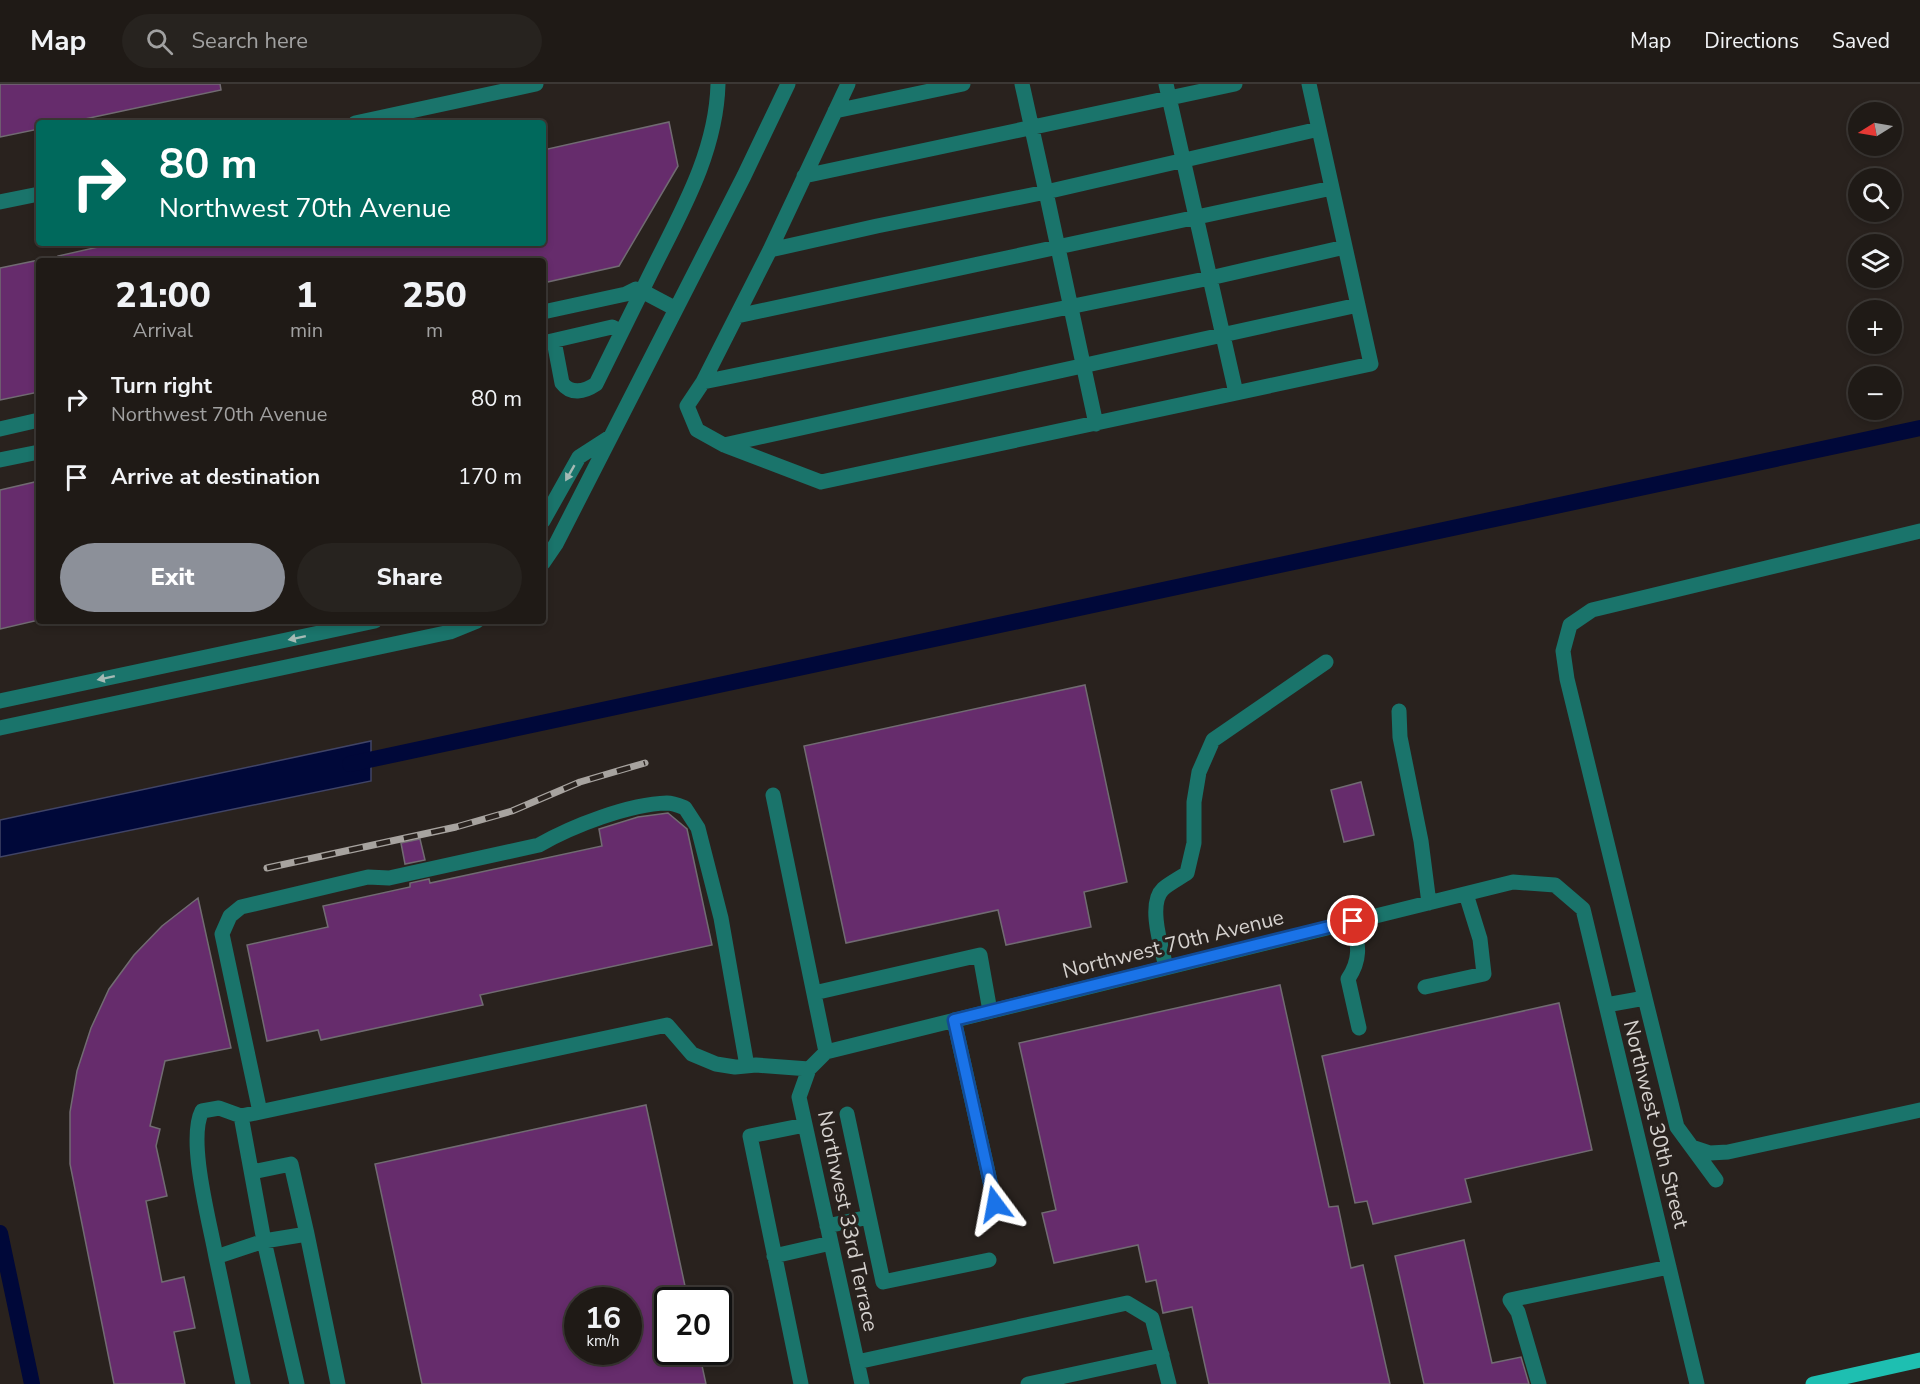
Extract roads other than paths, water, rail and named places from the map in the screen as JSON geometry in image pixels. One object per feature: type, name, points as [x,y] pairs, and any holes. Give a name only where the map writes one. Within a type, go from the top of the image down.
[{"type":"main road","points":[[1813,1384],[1920,1360]]},
{"type":"street","points":[[369,120],[536,84]]},
{"type":"street","points":[[620,332],[612,327],[548,342],[562,383],[566,388],[578,391],[596,384],[699,174],[712,124],[718,84]]},
{"type":"street","points":[[546,558],[755,155],[788,84]]},
{"type":"street","points":[[848,84],[770,250],[703,382],[687,406],[697,430],[724,445],[821,482],[1371,364],[1310,84]]},
{"type":"street","points":[[835,111],[963,84]]},
{"type":"street","points":[[1022,84],[1096,424]]},
{"type":"street","points":[[804,176],[1031,128],[1167,91],[1236,84]]},
{"type":"street","points":[[1167,91],[1236,393]]},
{"type":"street","points":[[770,250],[1046,192],[1319,129]]},
{"type":"street","points":[[736,316],[1332,188]]},
{"type":"street","points":[[0,202],[36,195]]},
{"type":"street","points":[[703,382],[1210,278],[1345,247]]},
{"type":"street","points":[[546,311],[626,294],[636,289],[676,309]]},
{"type":"street","points":[[724,445],[1358,305]]},
{"type":"street","points":[[0,429],[36,421]]},
{"type":"street","points":[[546,516],[579,458],[610,437]]},
{"type":"street","points":[[0,460],[36,453]]},
{"type":"street","points":[[1716,1180],[1677,1127],[1567,679],[1563,651],[1570,625],[1593,610],[1920,531]]},
{"type":"street","points":[[0,701],[361,624]]},
{"type":"street","points":[[0,728],[450,632],[470,624]]},
{"type":"street","points":[[1166,968],[1158,934],[1156,903],[1162,890],[1187,873],[1194,843],[1194,802],[1199,772],[1213,740],[1326,662]]},
{"type":"street","points":[[1400,711],[1400,737],[1426,866],[1429,903]]},
{"type":"street","points":[[243,1384],[198,1162],[198,1120],[202,1111],[219,1108],[241,1116],[667,1025],[682,1045],[701,1059],[716,1064],[735,1067],[809,1069],[826,1052],[773,795]]},
{"type":"street","points":[[261,1112],[222,934],[230,916],[241,906],[368,877],[389,878],[539,846],[561,833],[625,810],[669,803],[685,808],[698,828],[721,918],[747,1066]]},
{"type":"street","name":"Northwest 70th Avenue","points":[[826,1052],[1513,882],[1555,885]]},
{"type":"street","name":"Northwest 30th Street","points":[[1555,885],[1583,909],[1697,1384]]},
{"type":"street","points":[[1425,987],[1484,974],[1480,939],[1466,894]]},
{"type":"street","points":[[1353,921],[1359,947],[1355,968],[1348,979],[1359,1028]]},
{"type":"street","points":[[814,993],[980,955],[990,1011]]},
{"type":"street","points":[[1606,1005],[1644,998]]},
{"type":"street","points":[[954,1020],[995,1204]]},
{"type":"street","name":"Northwest 33rd Terrace","points":[[809,1069],[799,1097],[860,1384]]},
{"type":"street","points":[[1692,1147],[1710,1153],[1728,1152],[1920,1110]]},
{"type":"street","points":[[847,1114],[883,1282],[989,1260]]},
{"type":"street","points":[[241,1116],[264,1241],[297,1384]]},
{"type":"street","points":[[801,1384],[750,1136],[806,1125]]},
{"type":"street","points":[[252,1172],[291,1164],[338,1384]]},
{"type":"street","points":[[827,1226],[869,1217]]},
{"type":"street","points":[[216,1257],[264,1241],[307,1234]]},
{"type":"street","points":[[774,1256],[831,1243]]},
{"type":"street","points":[[1539,1384],[1518,1312],[1510,1300],[1669,1267]]},
{"type":"street","points":[[857,1362],[1127,1303],[1152,1318],[1169,1384]]},
{"type":"street","points":[[1028,1384],[1162,1355]]},
{"type":"waterway","points":[[350,764],[1920,428]]},
{"type":"waterway","points":[[0,1233],[32,1384]]},
{"type":"railway","points":[[267,868],[456,827],[512,811],[580,782],[645,763]]}]
